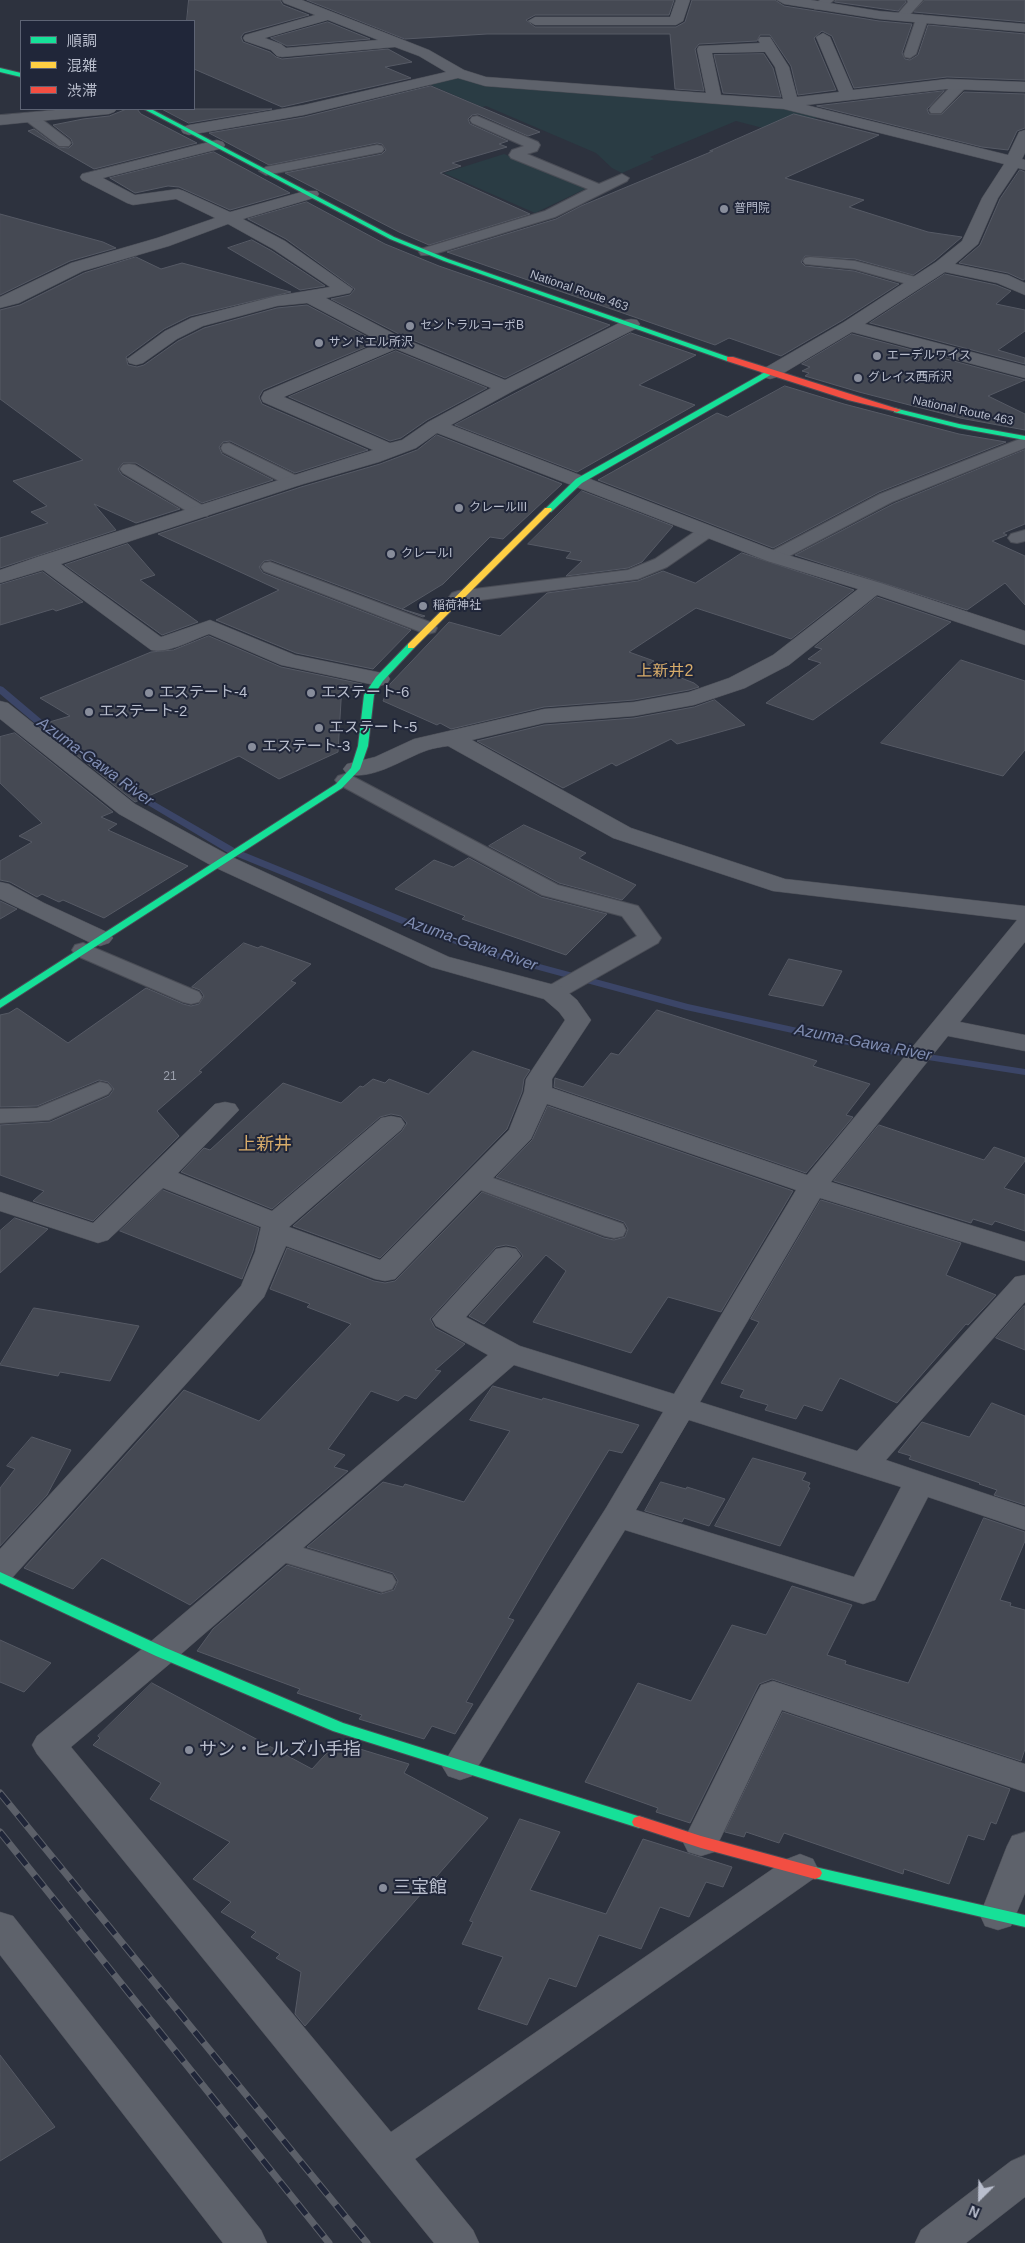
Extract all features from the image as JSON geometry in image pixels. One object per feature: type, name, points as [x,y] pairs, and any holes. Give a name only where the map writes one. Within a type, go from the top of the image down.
[{"type":"main road","points":[[0,70],[20,75]]},
{"type":"main road","name":"National Route 463","points":[[149,110],[392,238],[426,252],[770,373],[907,414],[1025,440]]},
{"type":"main road","points":[[0,1005],[92,944],[224,862],[350,774],[363,746],[369,695],[379,679],[458,597],[579,481],[770,373]]},
{"type":"main road","points":[[0,1577],[161,1652],[338,1726],[701,1842],[800,1869],[1012,1918]]},
{"type":"street","points":[[289,0],[424,52],[459,73],[499,83],[715,100],[787,103],[961,84],[1025,87]]},
{"type":"street","points":[[535,21],[676,21],[683,0]]},
{"type":"street","points":[[784,0],[824,3],[901,17],[1025,28]]},
{"type":"street","points":[[328,16],[250,38],[276,47],[282,53],[398,42]]},
{"type":"street","points":[[822,37],[848,96]]},
{"type":"street","points":[[715,100],[704,49],[767,43],[782,67],[787,103]]},
{"type":"street","points":[[189,130],[304,110],[459,73]]},
{"type":"street","points":[[787,103],[1019,163]]},
{"type":"street","points":[[0,120],[99,110]]},
{"type":"street","points":[[770,373],[850,326],[918,282],[942,266],[969,244],[990,198],[1019,163],[1025,135]]},
{"type":"street","points":[[136,359],[171,335],[197,322],[276,301],[310,297],[344,289],[279,245],[229,218],[178,194],[133,200],[88,177],[217,145]]},
{"type":"street","points":[[0,303],[13,299],[77,267],[163,242],[229,218],[311,194]]},
{"type":"street","points":[[942,266],[1002,279],[1025,290]]},
{"type":"street","points":[[310,297],[396,342],[506,387]]},
{"type":"street","points":[[0,577],[44,561],[293,481],[372,458],[409,444],[435,426],[506,387],[632,324]]},
{"type":"street","points":[[850,326],[1025,372]]},
{"type":"street","points":[[389,450],[270,398],[270,396],[396,342]]},
{"type":"street","points":[[435,426],[774,557],[874,587],[1023,636]]},
{"type":"street","points":[[44,561],[159,645],[210,626],[289,660],[379,679]]},
{"type":"street","points":[[350,774],[383,762],[422,744],[544,716],[634,709],[694,698],[737,683],[781,660],[874,587]]},
{"type":"street","points":[[0,708],[127,809],[224,862],[440,962],[560,989],[568,1006],[578,1020],[539,1079],[538,1092],[521,1133],[384,1272],[158,1176]]},
{"type":"street","points":[[451,738],[622,833],[782,886],[1025,914]]},
{"type":"street","points":[[0,889],[92,944]]},
{"type":"street","points":[[460,1766],[617,1516],[813,1186],[909,1065],[1025,926]]},
{"type":"street","points":[[937,1033],[1025,1043]]},
{"type":"street","points":[[538,1092],[813,1186],[1025,1252]]},
{"type":"street","points":[[0,1201],[98,1234],[225,1110]]},
{"type":"street","points":[[0,1570],[254,1290],[270,1252],[275,1227],[391,1124]]},
{"type":"street","points":[[506,1256],[447,1319],[508,1353],[920,1482],[1025,1519]]},
{"type":"street","points":[[863,1465],[1025,1284]]},
{"type":"street","points":[[459,2243],[49,1745],[161,1652],[277,1550],[508,1353]]},
{"type":"street","points":[[617,1516],[863,1592],[920,1482]]},
{"type":"street","points":[[701,1842],[772,1694],[1025,1778]]},
{"type":"street","points":[[1012,1918],[1025,1846]]},
{"type":"street","points":[[388,2156],[800,1869]]},
{"type":"street","points":[[0,1926],[247,2243]]},
{"type":"street","points":[[935,2243],[1025,2173]]},
{"type":"lane","points":[[901,17],[917,0],[913,0]]},
{"type":"lane","points":[[910,54],[922,19]]},
{"type":"lane","points":[[936,110],[961,84]]},
{"type":"lane","points":[[30,117],[64,143]]},
{"type":"lane","points":[[477,120],[533,145],[532,148],[516,155],[600,189]]},
{"type":"lane","points":[[266,171],[376,149]]},
{"type":"lane","points":[[426,252],[550,214],[622,178]]},
{"type":"lane","points":[[810,261],[855,266],[918,282]]},
{"type":"lane","points":[[774,557],[886,498],[1025,440]]},
{"type":"lane","points":[[229,448],[293,481]]},
{"type":"lane","points":[[129,469],[201,512]]},
{"type":"lane","points":[[458,597],[632,575],[661,564],[706,532]]},
{"type":"lane","points":[[270,567],[428,628]]},
{"type":"lane","points":[[350,774],[550,890],[630,911],[650,938],[560,989]]},
{"type":"lane","points":[[92,944],[192,998]]},
{"type":"lane","points":[[0,1116],[41,1115],[100,1089]]},
{"type":"lane","points":[[476,1180],[614,1230]]},
{"type":"lane","points":[[277,1550],[382,1582]]},
{"type":"shaded area","points":[[451,77],[769,105],[821,116],[782,133],[736,121],[650,157],[654,159],[622,173],[612,168],[596,153],[486,106],[482,107],[426,83]]},
{"type":"shaded area","points":[[504,154],[584,186],[585,189],[535,213],[444,173]]},
{"type":"building","points":[[189,0],[280,0],[283,5],[309,15],[244,33],[241,37],[243,42],[270,52],[282,59],[388,49],[412,62],[385,67],[411,78],[282,107],[195,69],[195,20],[187,20]]},
{"type":"building","points":[[307,0],[674,0],[669,15],[535,15],[526,20],[535,27],[676,27],[685,22],[692,0],[775,0],[784,6],[879,21],[912,24],[902,53],[905,59],[910,60],[918,55],[928,25],[1025,34],[1025,80],[947,77],[854,88],[832,36],[822,31],[814,38],[836,90],[798,95],[791,66],[770,35],[760,35],[757,41],[699,44],[695,49],[704,91],[675,89],[670,34],[487,34],[405,39]]},
{"type":"building","points":[[836,0],[905,0],[906,2],[898,11],[835,2]]},
{"type":"building","points":[[925,0],[1025,0],[1025,22],[914,12]]},
{"type":"building","points":[[328,22],[370,39],[287,46],[271,38]]},
{"type":"building","points":[[764,54],[773,68],[781,97],[723,93],[714,55]]},
{"type":"building","points":[[431,86],[540,132],[528,136],[478,114],[472,115],[468,119],[470,124],[508,141],[499,144],[507,147],[452,163],[461,166],[440,173],[530,214],[429,245],[399,232],[285,173],[382,154],[386,150],[382,144],[377,143],[269,165],[209,133],[304,117]]},
{"type":"building","points":[[944,91],[927,109],[929,114],[942,114],[964,92],[1025,94],[1025,128],[1017,131],[1008,150],[982,147],[817,106]]},
{"type":"building","points":[[272,109],[189,123],[164,110]]},
{"type":"building","points":[[124,110],[138,110],[141,114],[197,143],[94,169],[28,131],[34,129],[58,147],[69,148],[73,144],[71,139],[53,125],[109,116]]},
{"type":"building","points":[[794,114],[879,135],[785,178],[864,200],[849,207],[928,232],[962,237],[935,260],[913,275],[855,259],[805,256],[801,262],[805,266],[854,271],[899,284],[843,320],[781,356],[729,338],[715,345],[447,252],[556,219],[581,206],[713,151],[710,151]]},
{"type":"building","points":[[214,152],[290,193],[230,210],[179,187],[168,186],[135,193],[110,178]]},
{"type":"building","points":[[1020,170],[1025,172],[1025,279],[1023,280],[1008,273],[959,263],[980,245],[1000,199]]},
{"type":"building","points":[[307,202],[385,244],[439,266],[610,325],[505,378],[403,336],[331,299],[350,295],[355,289],[286,239],[248,219]]},
{"type":"building","points":[[0,214],[103,242],[116,248],[70,261],[0,295]]},
{"type":"building","points":[[252,240],[325,286],[300,290],[228,248]]},
{"type":"building","points":[[136,257],[161,269],[182,263],[291,292],[190,316],[164,329],[126,357],[128,365],[137,367],[144,365],[178,341],[204,328],[277,308],[307,305],[377,342],[263,390],[259,397],[262,404],[368,450],[295,473],[230,441],[223,442],[219,447],[222,454],[273,480],[202,503],[136,463],[123,463],[118,469],[122,475],[180,509],[136,523],[94,504],[116,530],[0,568],[0,538],[48,523],[31,512],[47,506],[13,481],[83,460],[0,399],[0,310],[20,305],[84,273]]},
{"type":"building","points":[[945,274],[996,285],[1011,291],[996,304],[1025,310],[1025,331],[998,350],[1025,358],[1025,364],[870,323]]},
{"type":"building","points":[[631,333],[696,355],[639,385],[695,405],[577,472],[455,425]]},
{"type":"building","points":[[852,334],[1025,380],[988,396],[1025,414],[1025,430],[960,418],[805,376],[809,373],[802,371],[810,367],[802,364]]},
{"type":"building","points":[[396,351],[487,388],[427,420],[401,438],[390,441],[289,397]]},
{"type":"building","points":[[785,386],[844,404],[959,434],[1006,442],[879,492],[773,548],[598,480],[717,413],[727,417]]},
{"type":"building","points":[[437,435],[562,484],[503,539],[490,537],[443,584],[402,609],[425,616],[423,617],[271,560],[264,561],[259,567],[263,573],[411,630],[373,669],[296,653],[216,620],[279,590],[158,534],[301,487],[380,464],[417,450]]},
{"type":"building","points":[[1025,450],[1025,524],[1003,533],[1007,535],[992,541],[1025,556],[1025,605],[1005,583],[967,610],[795,555],[893,504]]},
{"type":"building","points":[[582,491],[673,526],[642,562],[628,568],[566,576],[582,561],[566,558],[571,552],[528,544]]},
{"type":"building","points":[[128,544],[155,575],[140,580],[198,622],[162,635],[65,565]]},
{"type":"building","points":[[742,553],[854,590],[791,639],[696,608],[629,652],[654,661],[648,665],[694,683],[699,687],[689,690],[634,700],[544,707],[451,729],[440,723],[437,725],[383,701],[390,684],[449,622],[500,636],[547,593],[638,581],[663,571],[695,583]]},
{"type":"building","points":[[43,572],[83,602],[0,625],[0,585]]},
{"type":"building","points":[[877,597],[951,622],[813,720],[766,703],[821,663],[808,659],[822,649],[815,647]]},
{"type":"building","points":[[209,636],[281,667],[362,684],[358,691],[342,684],[338,752],[279,779],[239,756],[135,802],[39,725],[70,716],[40,698],[151,652],[173,650]]},
{"type":"building","points":[[961,660],[1025,681],[1025,750],[1003,776],[881,743]]},
{"type":"building","points":[[715,700],[745,725],[677,744],[671,739],[616,766],[612,763],[563,788],[477,741],[544,725],[634,718],[694,707]]},
{"type":"building","points":[[15,733],[113,812],[101,817],[117,824],[108,830],[188,866],[104,918],[63,900],[59,902],[42,894],[37,897],[10,882],[0,880],[0,861],[32,842],[19,836],[42,823],[0,783],[0,737]]},
{"type":"building","points":[[524,825],[586,853],[579,858],[636,885],[622,900],[559,883],[489,846]]},
{"type":"building","points":[[469,858],[541,897],[607,914],[566,955],[462,919],[465,916],[395,889],[434,860],[453,867]]},
{"type":"building","points":[[0,901],[17,909],[0,919]]},
{"type":"building","points":[[244,943],[258,948],[261,946],[311,964],[291,981],[296,983],[199,1071],[202,1072],[157,1111],[179,1136],[93,1221],[33,1201],[44,1191],[0,1175],[0,1125],[50,1122],[109,1096],[114,1089],[108,1082],[99,1080],[37,1106],[0,1107],[0,1015],[9,1013],[17,1008],[68,1043],[146,988],[183,1004],[191,1006],[199,1004],[204,996],[200,990],[192,987]]},
{"type":"building","points":[[789,959],[842,971],[823,1006],[769,995]]},
{"type":"building","points":[[657,1010],[817,1061],[813,1066],[870,1084],[846,1115],[853,1117],[806,1173],[554,1087],[555,1078],[583,1087],[611,1053],[618,1055]]},
{"type":"building","points":[[473,1051],[530,1070],[524,1079],[522,1092],[507,1129],[380,1258],[293,1226],[402,1131],[407,1123],[401,1116],[391,1114],[380,1117],[272,1209],[181,1172],[204,1148],[210,1150],[283,1083],[341,1103],[360,1086],[363,1087],[373,1079],[385,1083],[389,1079],[428,1094]]},
{"type":"building","points":[[548,1106],[793,1191],[721,1312],[668,1297],[631,1353],[533,1322],[566,1271],[546,1255],[484,1324],[469,1316],[523,1256],[516,1247],[506,1245],[496,1247],[430,1319],[435,1328],[465,1344],[435,1370],[441,1371],[416,1399],[405,1395],[398,1401],[371,1391],[328,1449],[345,1455],[334,1467],[348,1471],[190,1605],[102,1558],[73,1589],[24,1568],[184,1390],[259,1421],[351,1324],[307,1307],[310,1304],[270,1289],[287,1248],[374,1281],[385,1283],[395,1281],[482,1192],[604,1238],[614,1240],[625,1237],[628,1229],[624,1222],[496,1177],[532,1140]]},
{"type":"building","points":[[879,1125],[984,1160],[994,1147],[1025,1158],[1025,1161],[1004,1188],[1025,1195],[1025,1231],[995,1221],[992,1225],[973,1219],[971,1223],[834,1181]]},
{"type":"building","points":[[163,1190],[259,1228],[253,1251],[242,1279],[120,1231]]},
{"type":"building","points":[[821,1200],[961,1243],[946,1275],[996,1295],[968,1325],[966,1324],[897,1403],[840,1378],[822,1411],[804,1405],[796,1419],[765,1410],[768,1405],[740,1397],[744,1390],[721,1383],[759,1322],[751,1319]]},
{"type":"building","points":[[15,1218],[48,1229],[0,1273],[0,1231]]},
{"type":"building","points":[[1025,1306],[1025,1350],[996,1338]]},
{"type":"building","points":[[34,1308],[139,1326],[110,1381],[60,1372],[58,1376],[0,1365]]},
{"type":"building","points":[[493,1386],[639,1425],[622,1453],[609,1450],[545,1555],[508,1618],[514,1620],[466,1702],[473,1704],[455,1734],[432,1726],[424,1739],[359,1719],[362,1715],[297,1693],[300,1689],[197,1651],[213,1629],[287,1565],[381,1594],[394,1590],[398,1581],[393,1573],[307,1547],[383,1482],[403,1487],[405,1484],[464,1502],[510,1431],[470,1420]]},
{"type":"building","points":[[992,1403],[1025,1416],[1025,1505],[994,1495],[997,1490],[909,1459],[911,1456],[898,1452],[922,1422],[969,1437]]},
{"type":"building","points":[[32,1437],[71,1450],[47,1495],[0,1546],[0,1488],[15,1469],[7,1466]]},
{"type":"building","points":[[753,1458],[806,1473],[802,1480],[810,1483],[808,1487],[810,1488],[780,1546],[715,1526]]},
{"type":"building","points":[[661,1482],[686,1489],[687,1487],[725,1499],[709,1526],[684,1518],[682,1522],[645,1511]]},
{"type":"building","points":[[984,1518],[1025,1532],[1025,1541],[1000,1600],[1011,1603],[1010,1606],[1025,1610],[1025,1749],[1021,1761],[772,1679],[759,1684],[690,1823],[656,1812],[658,1808],[585,1782],[638,1683],[691,1701],[732,1625],[766,1635],[792,1586],[852,1605],[827,1655],[846,1661],[845,1664],[908,1683]]},
{"type":"building","points":[[0,1640],[51,1663],[24,1692],[0,1682]]},
{"type":"building","points":[[152,1683],[312,1769],[337,1742],[409,1764],[404,1773],[488,1818],[305,2026],[295,2014],[301,1972],[276,1958],[280,1954],[251,1937],[256,1932],[221,1912],[231,1902],[193,1879],[230,1842],[150,1799],[161,1783],[93,1745],[100,1738],[98,1736]]},
{"type":"building","points":[[783,1712],[1010,1789],[996,1824],[991,1822],[984,1840],[968,1835],[949,1884],[904,1869],[903,1874],[784,1833],[779,1843],[746,1832],[744,1837],[725,1832]]},
{"type":"building","points":[[520,1819],[560,1832],[530,1890],[606,1914],[643,1839],[732,1867],[723,1887],[706,1882],[689,1917],[660,1907],[641,1949],[599,1935],[576,1987],[549,1978],[527,2025],[478,2009],[503,1957],[462,1944],[473,1922],[470,1921]]},
{"type":"building","points":[[0,2055],[55,2127],[0,2161]]},
{"type":"waterway","name":"Azuma-Gawa River","points":[[0,689],[52,733]]},
{"type":"waterway","name":"Azuma-Gawa River","points":[[129,790],[232,851],[401,920],[491,954],[686,1007],[889,1051],[1025,1072]]},
{"type":"railway","points":[[0,1793],[367,2243]]},
{"type":"railway","points":[[0,1832],[329,2243]]},
{"type":"traffic: fast","points":[[0,70],[20,75]]},
{"type":"traffic: fast","points":[[149,110],[392,238],[446,260],[730,359]]},
{"type":"traffic: fast","points":[[548,510],[579,481],[770,373]]},
{"type":"traffic: fast","points":[[897,410],[959,426],[1025,438]]},
{"type":"traffic: fast","points":[[0,1005],[339,786],[355,769],[363,746],[369,695],[379,679],[411,646]]},
{"type":"traffic: fast","points":[[0,1577],[161,1652],[338,1727],[639,1822]]},
{"type":"traffic: fast","points":[[815,1873],[1025,1921]]},
{"type":"traffic: slow","points":[[411,646],[548,510]]},
{"type":"traffic: jam","points":[[730,359],[851,398],[897,410]]},
{"type":"traffic: jam","points":[[639,1822],[701,1842],[815,1873]]},
{"type":"place","name":"普門院","points":[[724,209]]},
{"type":"place","name":"セントラルコーポB","points":[[410,326]]},
{"type":"place","name":"サンドエル所沢","points":[[319,343]]},
{"type":"place","name":"エーデルワイス","points":[[877,356]]},
{"type":"place","name":"グレイス西所沢","points":[[858,378]]},
{"type":"place","name":"クレールIII","points":[[459,508]]},
{"type":"place","name":"クレールI","points":[[391,554]]},
{"type":"place","name":"稲荷神社","points":[[423,606]]},
{"type":"place","name":"エステート-4","points":[[149,693]]},
{"type":"place","name":"エステート-6","points":[[311,693]]},
{"type":"place","name":"エステート-2","points":[[89,712]]},
{"type":"place","name":"エステート-5","points":[[319,728]]},
{"type":"place","name":"エステート-3","points":[[252,747]]},
{"type":"place","name":"サン・ヒルズ小手指","points":[[189,1750]]},
{"type":"place","name":"三宝館","points":[[383,1888]]},
{"type":"district","name":"上新井2","points":[[665,672]]},
{"type":"district","name":"上新井","points":[[265,1145]]}]
